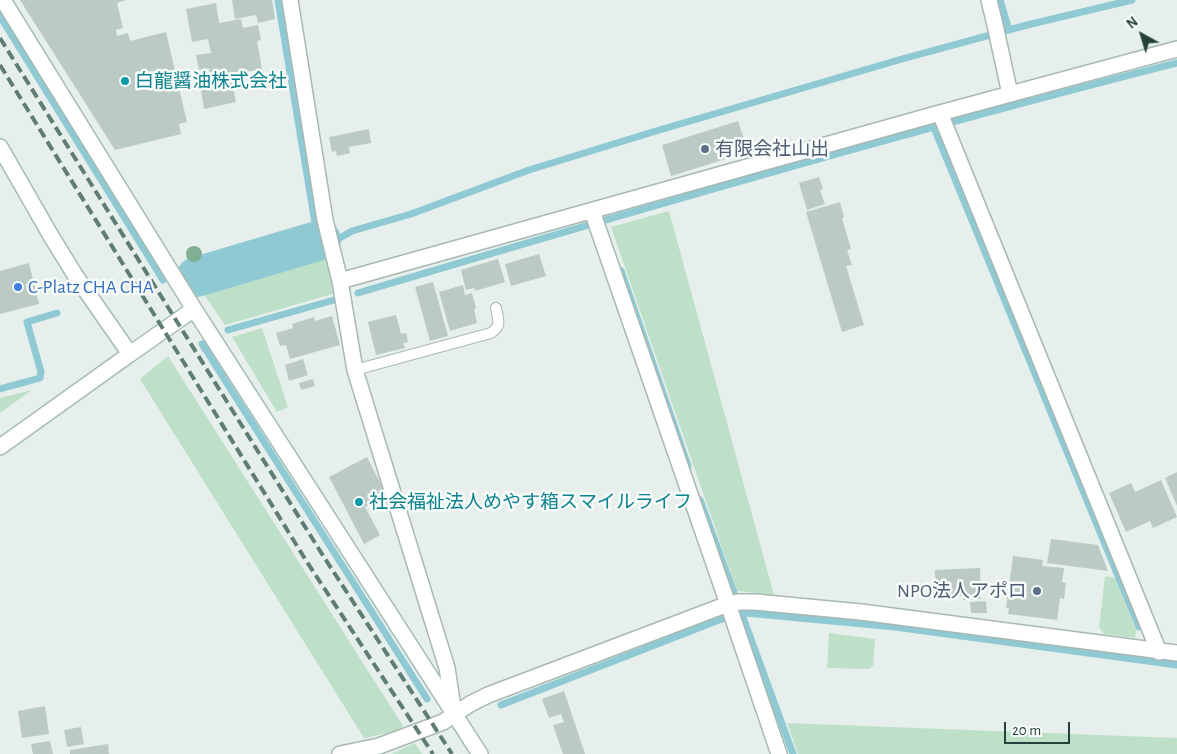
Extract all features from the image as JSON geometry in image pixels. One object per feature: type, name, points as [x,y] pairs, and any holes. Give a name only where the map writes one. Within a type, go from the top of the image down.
[{"type":"street","points":[[3,0],[194,309],[480,754]]},
{"type":"street","points":[[290,0],[325,220],[340,281],[355,370],[447,668],[454,715]]},
{"type":"street","points":[[989,0],[1010,94]]},
{"type":"street","points":[[340,281],[594,218],[1010,94],[1177,49]]},
{"type":"street","points":[[941,115],[1159,652]]},
{"type":"street","points":[[0,147],[75,275],[130,354]]},
{"type":"street","points":[[594,218],[733,608],[779,754]]},
{"type":"street","points":[[0,447],[194,309]]},
{"type":"street","points":[[340,754],[379,746],[443,722],[470,704],[488,695],[733,608],[755,602],[861,612],[1177,653]]},
{"type":"lane","points":[[355,370],[491,333],[497,330],[499,326],[496,308]]},
{"type":"green space","points":[[669,211],[774,595],[737,591],[611,227]]},
{"type":"green space","points":[[323,249],[336,293],[225,325],[198,286]]},
{"type":"green space","points":[[262,328],[288,407],[277,412],[232,337]]},
{"type":"green space","points":[[168,356],[403,726],[398,731],[364,738],[140,379]]},
{"type":"green space","points":[[32,390],[0,413],[0,398]]},
{"type":"green space","points":[[1105,576],[1115,578],[1136,630],[1135,638],[1104,634],[1099,627]]},
{"type":"green space","points":[[829,633],[875,639],[873,666],[869,669],[827,668]]},
{"type":"green space","points":[[787,723],[1177,738],[1177,754],[798,754]]},
{"type":"green space","points":[[415,743],[422,754],[391,754]]},
{"type":"building","name":"白龍醤油株式会社","points":[[20,0],[127,0],[117,3],[123,28],[116,30],[117,36],[128,33],[130,41],[166,32],[187,122],[179,124],[181,134],[115,150]]},
{"type":"building","points":[[232,0],[272,0],[275,19],[258,23],[256,15],[235,19]]},
{"type":"building","points":[[216,3],[219,23],[241,19],[243,28],[258,25],[261,40],[257,41],[262,69],[231,75],[236,102],[204,109],[200,83],[211,81],[209,68],[199,70],[196,55],[211,53],[208,39],[192,42],[186,9]]},
{"type":"building","name":"有限会社山出","points":[[738,121],[748,152],[671,176],[662,145]]},
{"type":"building","points":[[369,129],[371,143],[349,147],[350,153],[337,156],[336,151],[332,152],[329,137]]},
{"type":"building","points":[[819,177],[823,189],[820,190],[825,204],[807,210],[799,183]]},
{"type":"building","points":[[840,202],[844,217],[842,218],[851,249],[847,250],[852,265],[846,266],[864,325],[842,332],[806,212]]},
{"type":"building","points":[[539,254],[546,276],[511,286],[505,264]]},
{"type":"building","points":[[498,259],[505,282],[475,291],[474,288],[466,290],[461,270]]},
{"type":"building","name":"C-Platz CHA CHA","points":[[29,263],[39,304],[0,314],[0,271]]},
{"type":"building","points":[[433,282],[448,336],[430,341],[415,287]]},
{"type":"building","points":[[463,285],[465,295],[472,293],[477,323],[450,331],[439,292]]},
{"type":"building","points":[[396,315],[401,334],[406,333],[408,342],[403,343],[405,348],[376,355],[368,322]]},
{"type":"building","points":[[332,316],[340,345],[290,359],[286,345],[280,346],[276,333],[293,328],[292,324],[314,317],[315,321]]},
{"type":"building","points":[[303,359],[308,375],[289,381],[285,365]]},
{"type":"building","points":[[313,379],[315,386],[301,390],[299,383]]},
{"type":"building","name":"社会福祉法人めやす箱スマイルライフ","points":[[367,457],[387,496],[365,507],[380,535],[364,544],[329,477]]},
{"type":"building","points":[[1177,472],[1177,506],[1165,478]]},
{"type":"building","points":[[1161,480],[1177,517],[1153,528],[1150,521],[1126,532],[1109,493],[1131,483],[1135,492]]},
{"type":"building","points":[[1051,539],[1098,545],[1108,571],[1047,563]]},
{"type":"building","name":"NPO法人アポロ","points":[[1013,556],[1043,560],[1042,566],[1064,568],[1062,582],[1066,583],[1064,599],[1060,598],[1057,620],[1008,614],[1009,608],[1006,608]]},
{"type":"building","points":[[980,568],[981,599],[963,600],[963,596],[936,597],[935,570]]},
{"type":"building","points":[[986,601],[987,613],[971,613],[970,602]]},
{"type":"building","points":[[564,691],[585,754],[563,754],[553,725],[564,722],[561,714],[549,718],[542,699]]},
{"type":"building","points":[[45,706],[49,734],[22,738],[18,711]]},
{"type":"building","points":[[81,727],[84,744],[67,747],[64,730]]},
{"type":"building","points":[[50,741],[53,754],[33,754],[31,744]]},
{"type":"building","points":[[108,744],[109,754],[70,754],[70,750]]},
{"type":"waterway","points":[[278,0],[318,241]]},
{"type":"waterway","points":[[1000,0],[1009,30]]},
{"type":"waterway","points":[[340,238],[352,231],[411,214],[529,170],[656,131],[902,59],[1027,25],[1132,0]]},
{"type":"waterway","points":[[0,16],[163,280]]},
{"type":"waterway","points":[[358,293],[766,174],[971,117],[1177,63]]},
{"type":"waterway","points":[[934,128],[1139,627]]},
{"type":"waterway","points":[[196,277],[321,240]]},
{"type":"waterway","points":[[621,271],[688,466]]},
{"type":"waterway","points":[[228,330],[334,300]]},
{"type":"waterway","points":[[0,389],[40,378],[41,372],[27,322],[57,313]]},
{"type":"waterway","points":[[202,344],[427,699]]},
{"type":"waterway","points":[[700,500],[793,754]]},
{"type":"waterway","points":[[501,705],[719,620],[746,613],[895,627],[1177,665]]},
{"type":"railway","points":[[0,38],[322,554],[452,754]]},
{"type":"railway","points":[[0,65],[307,562],[433,754]]},
{"type":"place","name":"白龍醤油株式会社","points":[[125,81]]},
{"type":"place","name":"有限会社山出","points":[[705,149]]},
{"type":"place","name":"C-Platz CHA CHA","points":[[18,287]]},
{"type":"place","name":"社会福祉法人めやす箱スマイルライフ","points":[[359,502]]},
{"type":"place","name":"NPO法人アポロ","points":[[1037,591]]}]
